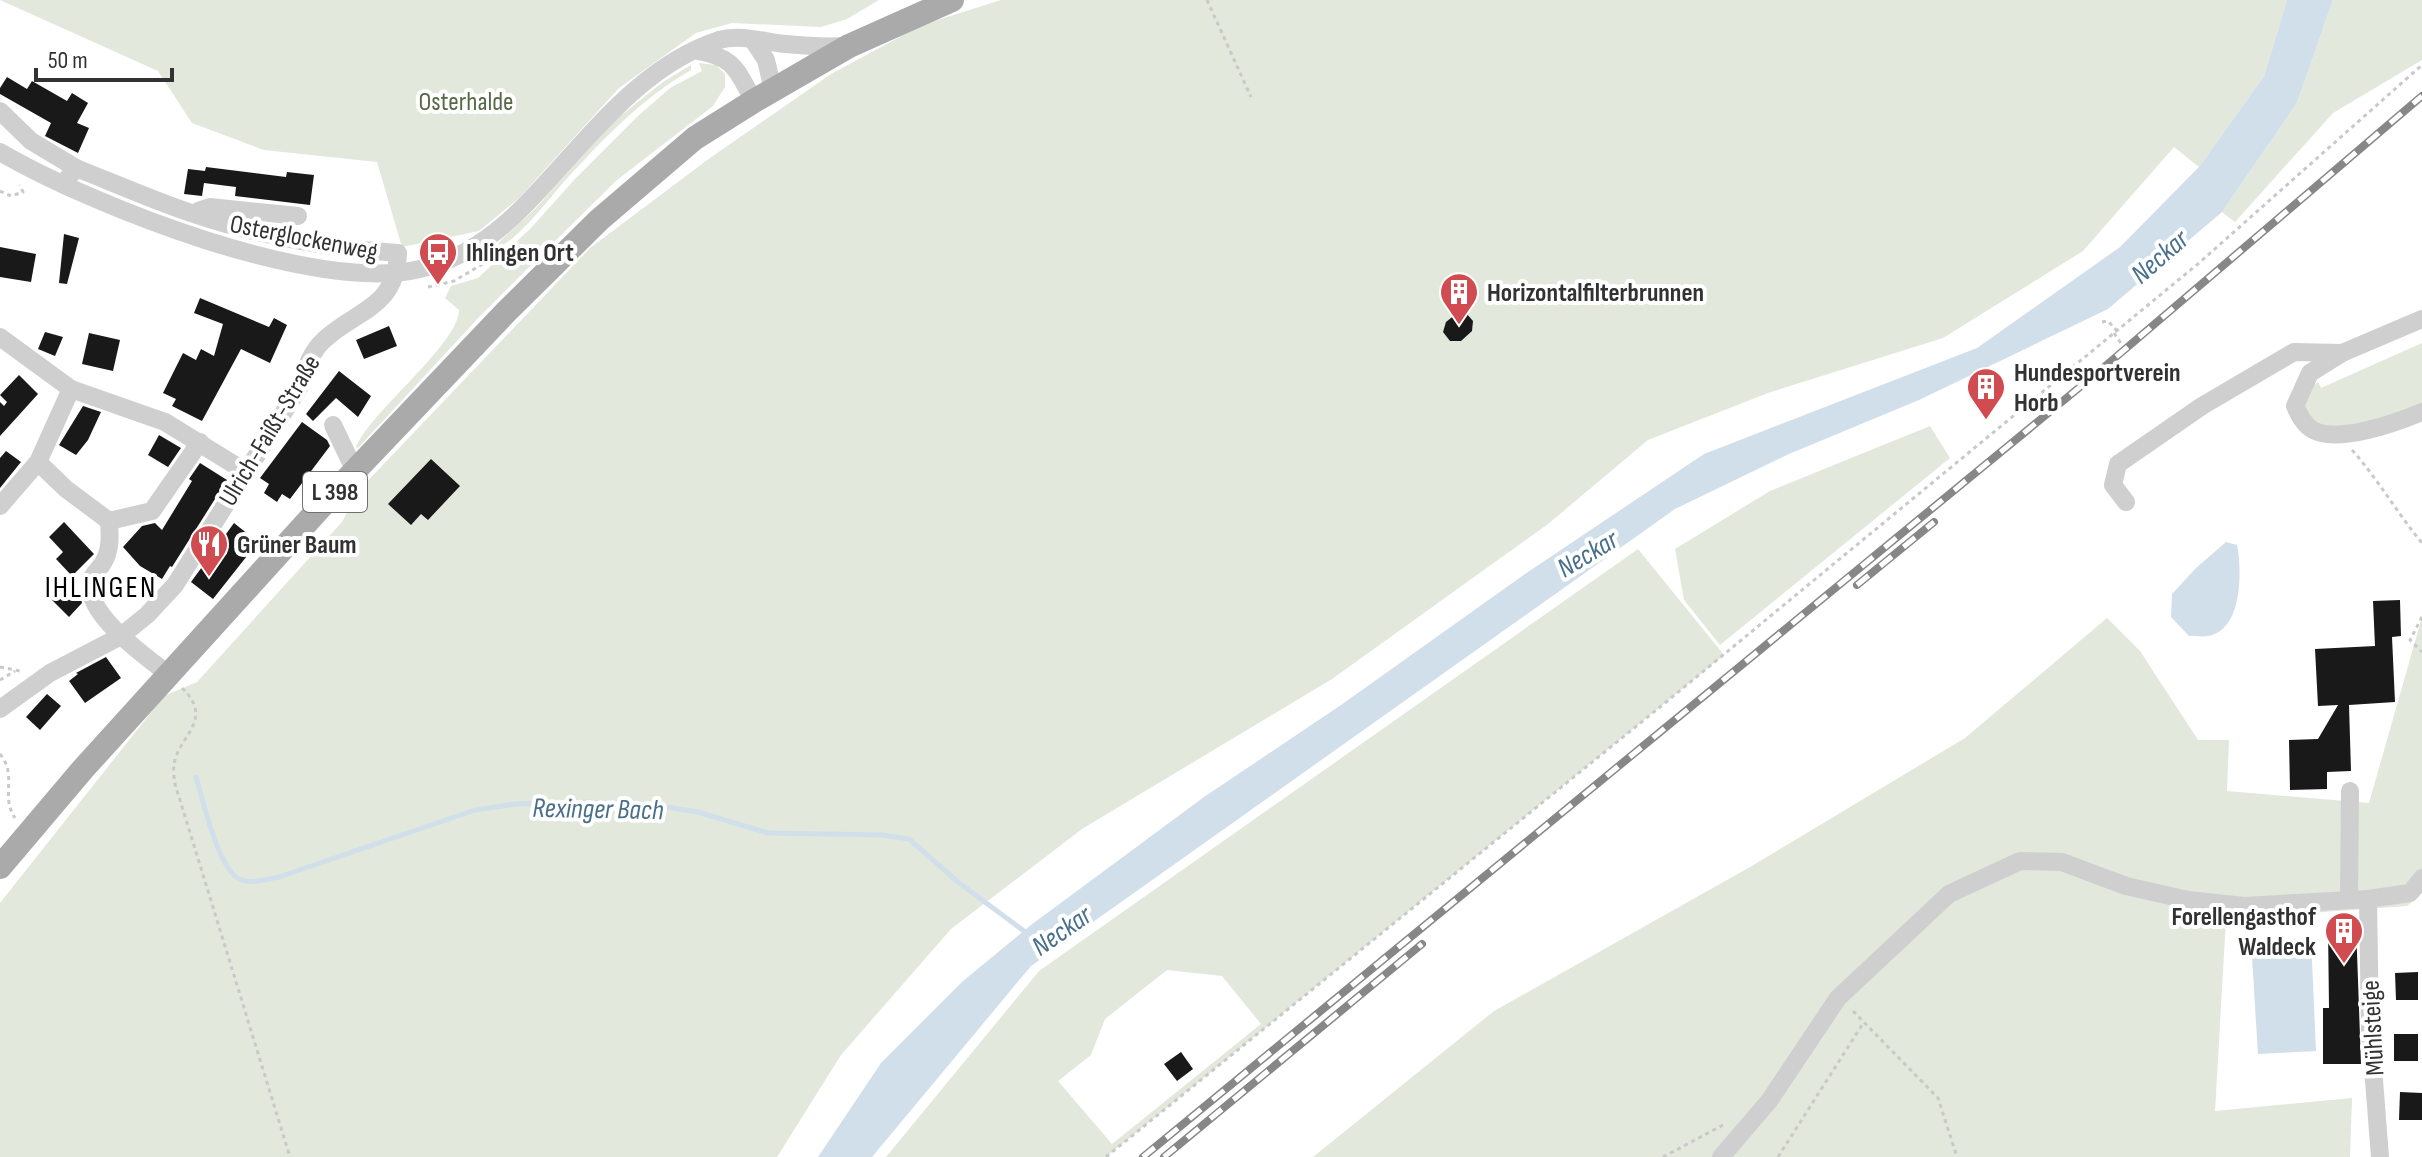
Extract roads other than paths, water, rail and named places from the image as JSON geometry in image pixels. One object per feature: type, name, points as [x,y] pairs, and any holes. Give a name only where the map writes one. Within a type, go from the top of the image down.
[{"type":"main road","name":"L 398","points":[[0,867],[355,471],[599,220],[695,138],[849,46],[952,0]]},
{"type":"street","points":[[0,152],[102,204],[274,258],[328,269],[397,272],[438,265],[469,250],[499,230],[616,109],[675,61],[720,40],[736,38],[812,47],[849,46]]},
{"type":"street","points":[[753,40],[766,60],[764,96]]},
{"type":"street","points":[[698,51],[719,55],[732,63],[764,96]]},
{"type":"street","name":"Osterglockenweg","points":[[0,111],[31,141],[76,168],[192,213],[276,236],[351,250],[398,253],[397,272]]},
{"type":"street","points":[[63,184],[76,168]]},
{"type":"street","name":"Osterglockenweg","points":[[192,213],[210,207],[298,216]]},
{"type":"street","name":"Ulrich-Faißt-Straße","points":[[0,709],[50,673],[121,636],[147,615],[175,585],[299,388],[307,361],[322,340],[383,298],[397,272]]},
{"type":"street","points":[[2422,319],[2342,353],[2310,373],[2295,406],[2301,419],[2315,431],[2338,434],[2368,430],[2422,412]]},
{"type":"street","points":[[0,337],[71,389],[165,422],[246,472]]},
{"type":"street","points":[[2126,502],[2113,485],[2118,464],[2202,406],[2294,352],[2342,353]]},
{"type":"street","points":[[0,506],[38,462],[71,389]]},
{"type":"street","points":[[333,425],[355,471]]},
{"type":"street","points":[[38,462],[66,489],[109,521],[152,511],[200,442]]},
{"type":"street","points":[[109,521],[110,540],[104,561],[91,578],[90,595],[121,636],[169,675]]},
{"type":"street","name":"Mühlsteige","points":[[2350,791],[2380,1157]]},
{"type":"street","points":[[1721,1157],[1769,1101],[1838,998],[1949,894],[2020,861],[2062,862],[2126,886],[2188,900],[2244,906],[2410,893],[2422,878]]},
{"type":"water","name":"Neckar","points":[[2287,0],[2333,0],[2297,103],[2222,212],[2108,309],[1919,400],[1789,454],[1675,509],[1031,966],[872,1157],[818,1157],[881,1063],[963,981],[1031,925],[1204,797],[1704,454],[1977,348],[2120,247],[2199,167],[2264,76]]},
{"type":"water","points":[[2226,542],[2237,545],[2239,556],[2238,598],[2234,611],[2220,631],[2208,636],[2189,636],[2171,617],[2172,594]]},
{"type":"water","points":[[2311,938],[2316,1051],[2258,1054],[2251,941]]},
{"type":"waterway","name":"Rexinger Bach","points":[[196,777],[223,858],[240,880],[279,877],[475,810],[516,804],[648,804],[698,812],[768,833],[882,835],[909,839],[958,882],[1028,934]]},
{"type":"railway","points":[[1143,1157],[2103,368],[2422,96]]},
{"type":"railway","points":[[1857,585],[1934,522]]},
{"type":"railway","points":[[1164,1157],[1422,944]]},
{"type":"place","name":"Ihlingen Ort","points":[[438,286]]},
{"type":"place","name":"Horizontalfilterbrunnen","points":[[1459,326]]},
{"type":"place","name":"Hundesportverein Horb","points":[[1986,421]]},
{"type":"place","name":"Grüner Baum","points":[[209,578]]},
{"type":"place","name":"Forellengasthof Waldeck","points":[[2344,965]]},
{"type":"district","name":"IHLINGEN","points":[[101,587]]},
{"type":"park label","name":"Osterhalde","points":[[466,101]]}]
